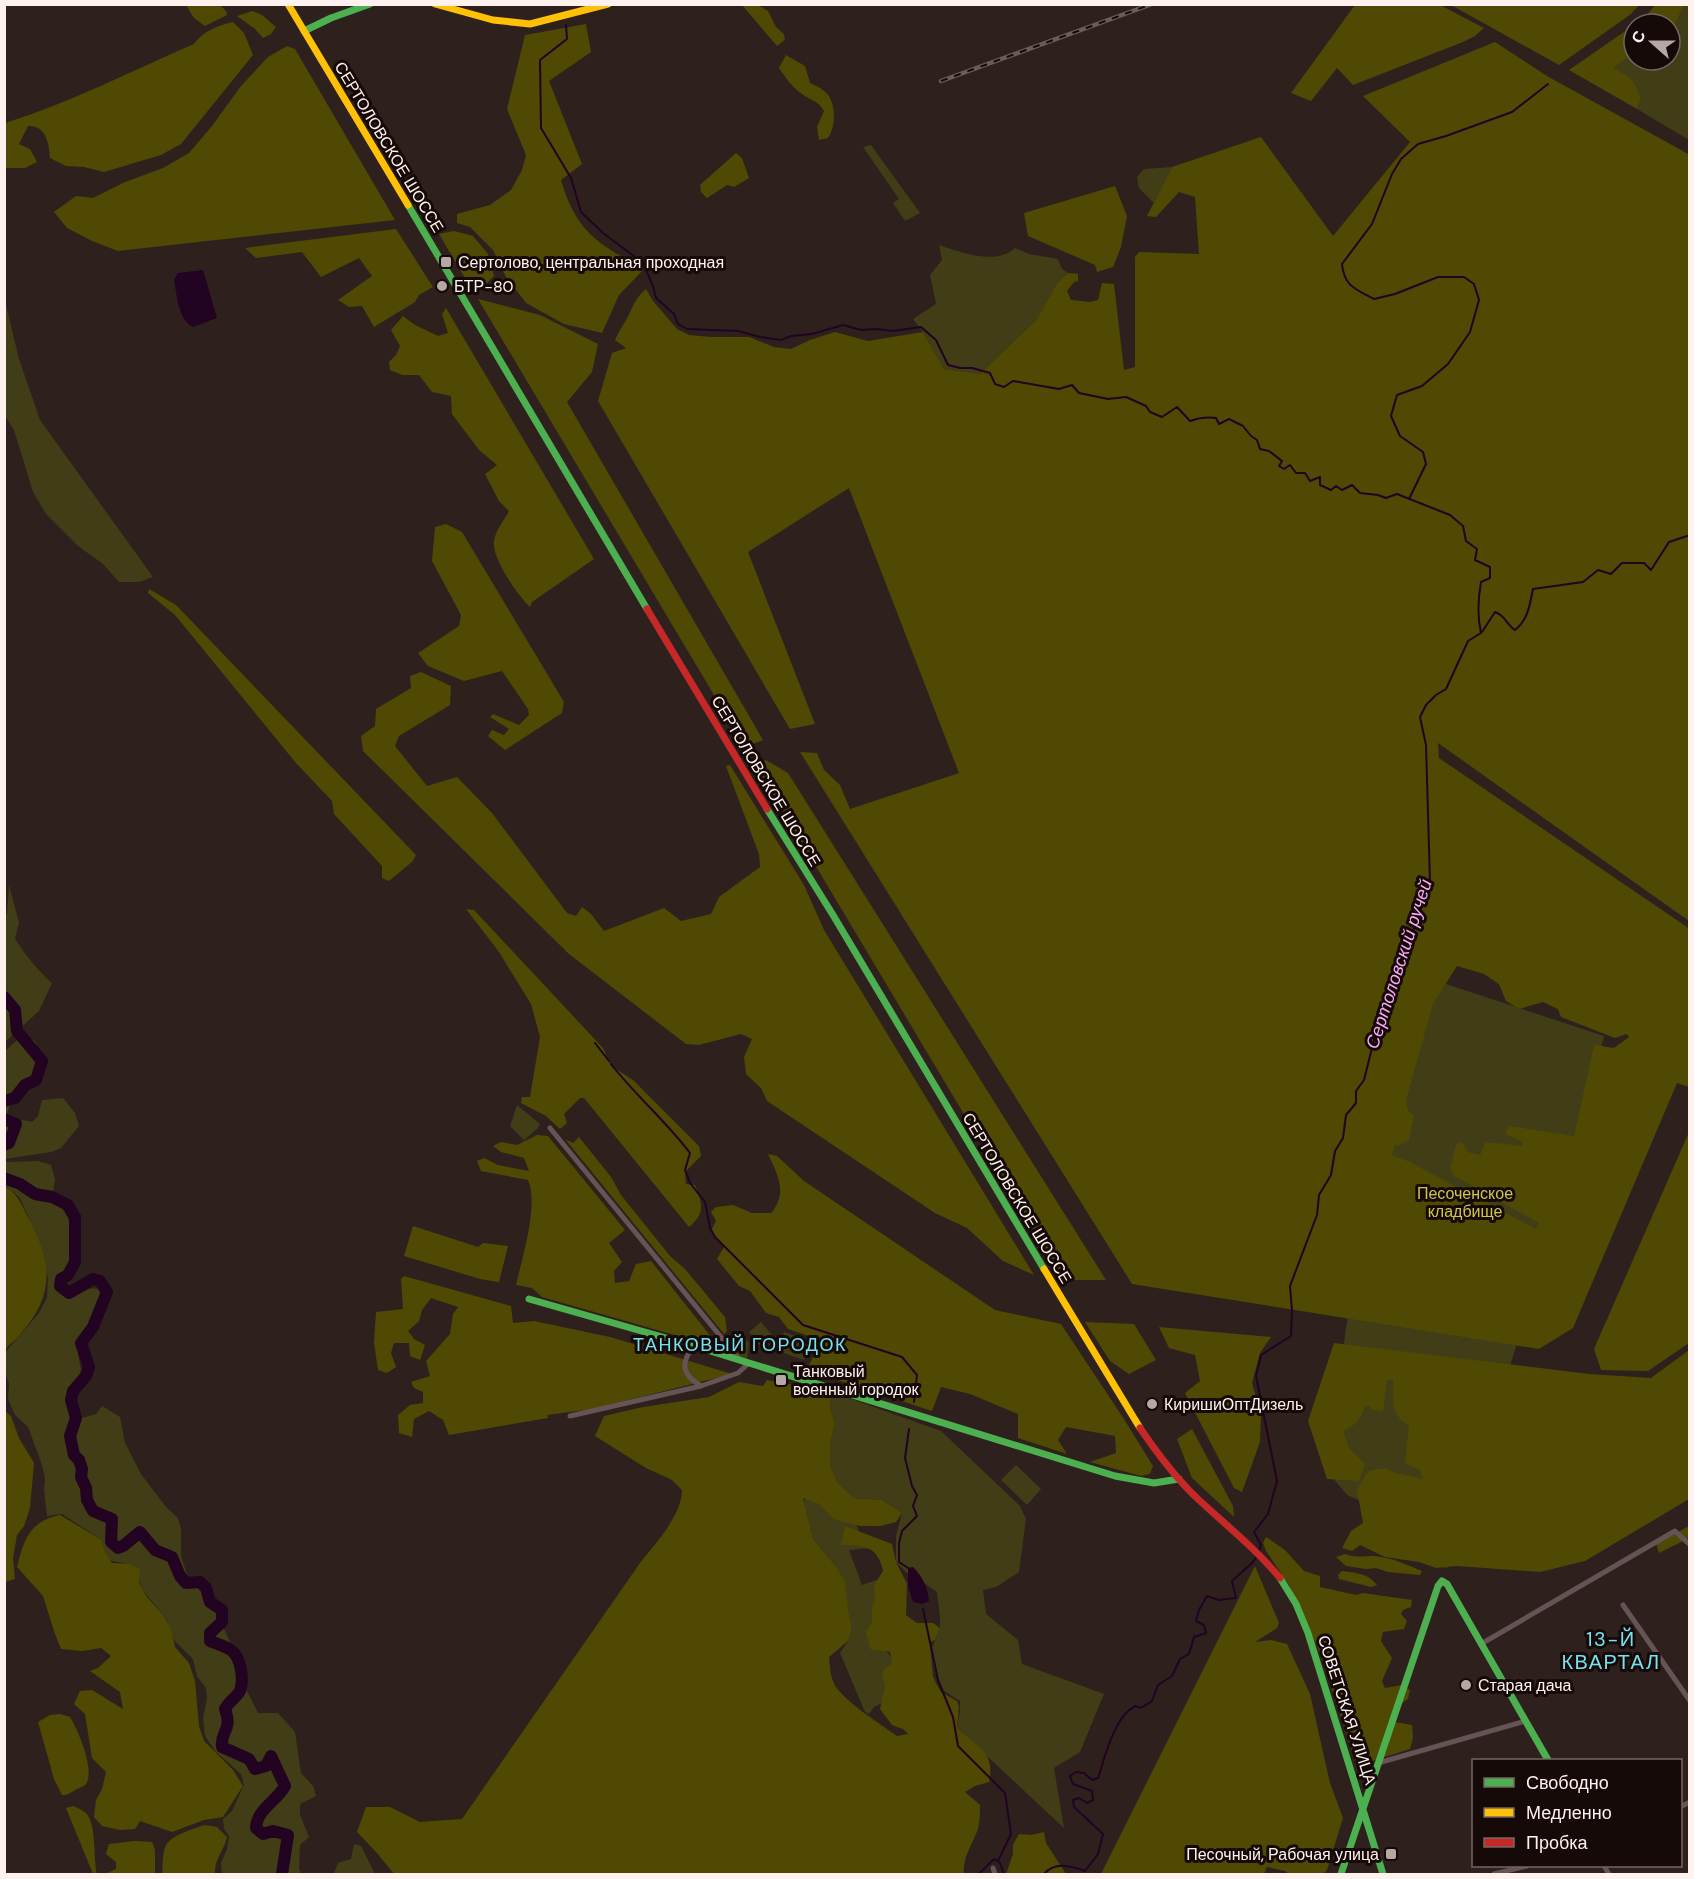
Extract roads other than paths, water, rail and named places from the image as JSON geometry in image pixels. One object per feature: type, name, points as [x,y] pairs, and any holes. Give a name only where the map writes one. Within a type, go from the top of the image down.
[{"type":"main road","name":"СЕРТОЛОВСКОЕ ШОССЕ","points":[[288,4],[737,761],[833,915],[1130,1413],[1155,1450],[1179,1479],[1245,1542]]},
{"type":"main road","points":[[304,31],[331,18],[370,4]]},
{"type":"main road","points":[[435,4],[493,20],[530,24],[608,4]]},
{"type":"main road","points":[[529,1299],[693,1346],[1077,1465],[1153,1484],[1164,1484],[1179,1479]]},
{"type":"main road","name":"СОВЕТСКАЯ УЛИЦА","points":[[1245,1542],[1279,1577],[1307,1632],[1364,1805],[1383,1875]]},
{"type":"main road","points":[[1341,1875],[1438,1586],[1442,1581],[1447,1584],[1547,1759]]},
{"type":"street","points":[[550,1128],[744,1363],[738,1373],[701,1386],[570,1416]]},
{"type":"street","points":[[693,1346],[687,1357],[685,1372],[701,1386]]},
{"type":"street","points":[[1481,1644],[1675,1531],[1689,1545]]},
{"type":"street","points":[[1623,1605],[1689,1701]]},
{"type":"street","points":[[1378,1763],[1526,1721]]},
{"type":"street","points":[[1494,1875],[1523,1867]]},
{"type":"waterway","name":"Сертоловский ручей","points":[[566,25],[567,39],[540,60],[541,128],[571,178],[581,212],[603,233],[643,263],[656,298],[674,314],[678,324],[687,329],[738,331],[781,340],[843,325],[861,330],[893,331],[921,327],[936,340],[948,365],[990,373],[995,384],[1004,387],[1013,381],[1059,389],[1072,385],[1079,393],[1108,399],[1126,397],[1146,406],[1150,412],[1162,417],[1177,407],[1190,421],[1216,418],[1219,424],[1229,419],[1243,426],[1257,440],[1260,449],[1269,451],[1282,461],[1279,466],[1284,469],[1290,465],[1296,473],[1305,473],[1310,481],[1320,477],[1320,485],[1331,490],[1336,486],[1342,490],[1352,485],[1360,493],[1386,498],[1397,494],[1450,515],[1463,526],[1466,541],[1477,549],[1475,560],[1490,567],[1490,578],[1481,582],[1480,588],[1478,614],[1481,633],[1468,641],[1446,689],[1426,705],[1420,717],[1426,745],[1430,882],[1377,1028],[1364,1080],[1356,1091],[1356,1103],[1346,1115],[1343,1138],[1335,1151],[1331,1175],[1319,1195],[1317,1215],[1290,1286],[1291,1336],[1261,1355],[1256,1376],[1277,1481],[1268,1514],[1254,1532],[1261,1545],[1259,1551]]},
{"type":"waterway","points":[[1409,499],[1426,464],[1423,452],[1400,436],[1391,416],[1397,395],[1422,386],[1448,364],[1470,332],[1479,300],[1474,284],[1464,277],[1438,277],[1395,294],[1374,299],[1348,282],[1342,264],[1372,224],[1392,174],[1401,159],[1418,144],[1512,112],[1548,84]]},
{"type":"waterway","points":[[1482,632],[1495,612],[1515,630],[1526,617],[1533,589],[1583,582],[1598,570],[1611,574],[1622,563],[1644,563],[1651,570],[1669,542],[1690,535]]},
{"type":"waterway","points":[[4,997],[15,1010],[17,1031],[42,1061],[36,1080],[25,1085],[15,1098],[4,1101]]},
{"type":"waterway","points":[[595,1043],[609,1061]]},
{"type":"waterway","points":[[611,1064],[690,1153],[685,1170],[690,1183],[705,1202],[710,1228],[715,1237],[803,1325],[902,1357],[917,1375],[914,1402]]},
{"type":"waterway","points":[[4,1119],[16,1124],[9,1143],[4,1145]]},
{"type":"waterway","points":[[4,1178],[20,1184],[35,1194],[52,1197],[68,1205],[75,1217],[75,1262],[68,1275],[61,1279],[60,1286],[69,1293],[93,1279],[100,1281],[107,1292],[93,1327],[81,1343],[89,1367],[86,1376],[73,1391],[71,1400],[76,1418],[70,1436],[74,1455],[79,1460],[82,1469],[81,1477],[86,1488],[87,1500],[93,1511],[112,1519],[111,1542],[118,1548],[140,1532],[155,1550],[172,1557],[180,1576],[186,1583],[200,1582],[206,1588],[210,1602],[222,1610],[222,1622],[210,1633],[210,1641],[235,1654],[240,1664],[242,1681],[237,1696],[225,1709],[228,1722],[222,1747],[249,1759],[255,1769],[266,1766],[271,1756],[285,1786],[263,1811],[256,1828],[263,1834],[273,1831],[288,1835],[282,1874]]},
{"type":"waterway","points":[[908,1568],[899,1562],[899,1543],[902,1531],[917,1516],[913,1506],[917,1495],[912,1486],[905,1458],[909,1429]]},
{"type":"waterway","name":"Сертоловский ручей","points":[[1044,1874],[1058,1866],[1069,1866],[1085,1871],[1098,1854],[1103,1834],[1074,1807],[1073,1800],[1079,1798],[1087,1803],[1093,1800],[1092,1791],[1073,1784],[1070,1776],[1076,1772],[1084,1773],[1092,1780],[1098,1778],[1111,1738],[1121,1719],[1135,1706],[1141,1708],[1152,1701],[1158,1685],[1172,1676],[1180,1659],[1189,1654],[1194,1637],[1206,1633],[1204,1625],[1196,1621],[1207,1596],[1219,1600],[1236,1598],[1232,1581],[1257,1556]]},
{"type":"waterway","points":[[923,1609],[938,1680],[953,1717],[958,1746],[1005,1793],[1011,1834],[998,1861]]},
{"type":"waterway","name":"Сертоловский ручей","points":[[979,1874],[994,1859],[1000,1863],[1004,1874]]},
{"type":"railway","points":[[941,81],[1152,4]]},
{"type":"place","name":"Сертолово, центральная проходная","points":[[446,262]]},
{"type":"place","name":"БТР-80","points":[[442,286]]},
{"type":"place","name":"Танковый военный городок","points":[[781,1380]]},
{"type":"place","name":"КиришиОптДизель","points":[[1152,1404]]},
{"type":"place","name":"Старая дача","points":[[1466,1685]]},
{"type":"place","name":"Песочный, Рабочая улица","points":[[1391,1854]]},
{"type":"district","name":"ТАНКОВЫЙ ГОРОДОК","points":[[740,1345]]},
{"type":"district","name":"13-Й КВАРТАЛ","points":[[1611,1650]]},
{"type":"park label","name":"Песоченское кладбище","points":[[1465,1202]]}]
